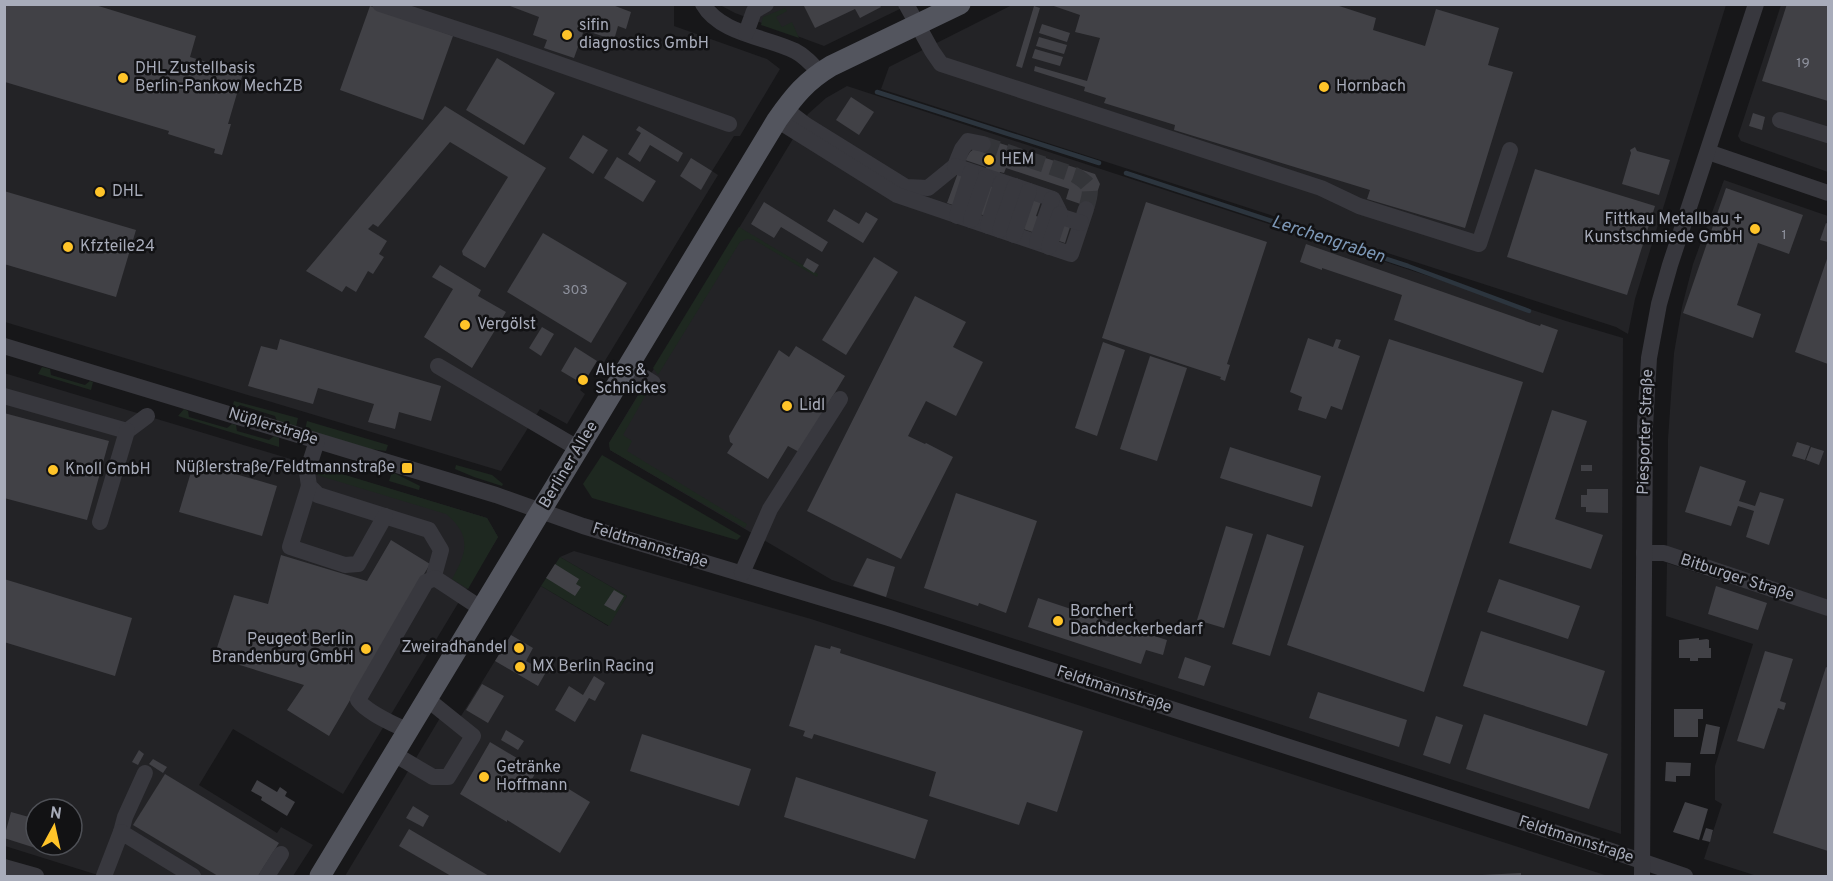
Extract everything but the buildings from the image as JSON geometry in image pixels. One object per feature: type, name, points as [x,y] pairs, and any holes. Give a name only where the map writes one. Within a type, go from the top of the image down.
[{"type":"main road","name":"Berliner Allee","points":[[320,876],[781,114],[800,89],[826,70],[960,4]]},
{"type":"street","points":[[380,4],[424,12],[499,43],[729,124]]},
{"type":"street","points":[[703,4],[712,17],[726,26],[794,51],[826,70]]},
{"type":"street","points":[[746,33],[754,11],[766,4]]},
{"type":"street","points":[[906,4],[941,64],[1321,188],[1359,206],[1479,244],[1510,150]]},
{"type":"street","name":"Piesporter Straße","points":[[1642,869],[1645,426],[1650,352],[1659,304],[1670,265],[1756,4]]},
{"type":"street","points":[[781,114],[806,125],[906,187],[928,188],[993,179]]},
{"type":"street","points":[[781,114],[897,195],[1049,246]]},
{"type":"street","points":[[1780,120],[1828,135]]},
{"type":"street","points":[[983,144],[968,141],[962,149],[993,179],[1053,199],[1074,216],[1049,246]]},
{"type":"street","points":[[1708,152],[1828,193]]},
{"type":"street","points":[[986,225],[993,179]]},
{"type":"street","points":[[986,225],[993,179]]},
{"type":"street","points":[[986,225],[993,179]]},
{"type":"street","points":[[1049,246],[1052,199]]},
{"type":"street","name":"Nüßlerstraße","points":[[4,346],[496,495],[541,511]]},
{"type":"street","points":[[438,366],[579,449]]},
{"type":"street","points":[[628,367],[653,383]]},
{"type":"street","points":[[4,396],[127,431]]},
{"type":"street","points":[[742,573],[770,509],[840,399]]},
{"type":"street","points":[[100,522],[127,431],[147,416]]},
{"type":"street","points":[[317,441],[307,472],[309,486],[290,547],[345,565],[358,564],[385,516]]},
{"type":"street","points":[[309,486],[318,495],[429,530],[441,550],[433,579]]},
{"type":"street","name":"Feldtmannstraße","points":[[541,511],[594,530],[889,618],[1612,851],[1642,869],[1685,876]]},
{"type":"street","name":"Bitburger Straße","points":[[1644,553],[1664,553],[1828,608]]},
{"type":"street","points":[[408,731],[373,712],[358,700],[426,582],[435,578],[482,609]]},
{"type":"street","points":[[394,754],[433,777],[448,777],[473,736],[428,699]]},
{"type":"street","points":[[104,876],[125,817],[145,773]]},
{"type":"street","points":[[121,832],[193,876]]},
{"type":"street","points":[[267,876],[281,854]]},
{"type":"street","points":[[4,867],[36,876]]},
{"type":"shaded area","points":[[4,5],[674,5],[674,26],[767,59],[780,69],[740,136],[734,136],[712,171],[718,175],[603,364],[597,361],[580,390],[585,394],[567,424],[540,409],[501,471],[5,322]]},
{"type":"shaded area","points":[[720,5],[908,5],[824,46],[735,13]]},
{"type":"shaded area","points":[[1012,5],[1726,5],[1635,299],[1628,334],[1616,327],[881,89],[889,67]]},
{"type":"shaded area","points":[[1781,5],[1828,5],[1828,172],[1741,141],[1738,136]]},
{"type":"shaded area","points":[[785,8],[787,11],[776,17],[782,27],[792,22],[799,38],[761,25],[763,17]]},
{"type":"shaded area","points":[[847,86],[1623,338],[1621,834],[832,580],[610,450],[609,443],[808,114],[826,98]]},
{"type":"shaded area","points":[[1724,180],[1828,216],[1828,600],[1667,549],[1668,439],[1674,353],[1693,264]]},
{"type":"shaded area","points":[[739,227],[818,274],[817,277],[754,240],[747,239],[740,242],[658,375],[653,368]]},
{"type":"shaded area","points":[[42,367],[50,369],[51,375],[85,385],[90,381],[93,382],[91,390],[38,374]]},
{"type":"shaded area","points":[[4,373],[487,518],[498,537],[343,794],[233,729],[199,785],[277,833],[281,827],[313,845],[293,876],[101,876],[40,857],[84,857],[84,797],[24,797],[24,852],[5,846]]},
{"type":"shaded area","points":[[643,388],[648,391],[623,435],[632,441],[627,451],[747,524],[745,528],[610,450],[609,443]]},
{"type":"shaded area","points":[[234,401],[298,418],[296,427],[277,421],[275,416],[240,405],[235,409],[232,408]]},
{"type":"shaded area","points":[[184,409],[188,411],[189,417],[227,428],[232,424],[236,425],[237,431],[269,440],[274,436],[279,438],[279,447],[178,416]]},
{"type":"shaded area","points":[[307,421],[388,445],[386,451],[370,449],[305,430]]},
{"type":"shaded area","points":[[602,455],[741,536],[737,540],[592,498],[583,484]]},
{"type":"shaded area","points":[[456,465],[492,475],[503,484],[502,486],[474,477],[455,469]]},
{"type":"shaded area","points":[[319,467],[487,518],[498,537],[468,589],[452,579],[461,561],[464,545],[460,530],[446,514],[317,475]]},
{"type":"shaded area","points":[[392,472],[420,486],[419,490],[389,481]]},
{"type":"shaded area","points":[[574,551],[811,619],[1608,876],[345,876],[446,708],[461,716],[541,586],[608,626],[627,596],[560,557]]},
{"type":"shaded area","points":[[560,557],[627,596],[609,626],[541,586]]},
{"type":"shaded area","points":[[1667,563],[1828,615],[1828,876],[1757,876],[1704,859],[1722,804],[1715,800],[1715,766],[1753,644],[1666,616]]},
{"type":"waterway","name":"Lerchengraben","points":[[877,92],[1099,163]]},
{"type":"waterway","name":"Lerchengraben","points":[[1126,173],[1408,266],[1529,311]]},
{"type":"tunnel","points":[[983,144],[1075,175],[1090,189],[1086,209]]},
{"type":"place","name":"sifin diagnostics GmbH","points":[[567,35]]},
{"type":"place","name":"DHL Zustellbasis Berlin-Pankow MechZB","points":[[123,78]]},
{"type":"place","name":"Hornbach","points":[[1324,87]]},
{"type":"place","name":"HEM","points":[[989,160]]},
{"type":"place","name":"DHL","points":[[100,192]]},
{"type":"place","name":"Fittkau Metallbau + Kunstschmiede GmbH","points":[[1755,229]]},
{"type":"place","name":"Kfzteile24","points":[[68,247]]},
{"type":"place","name":"Vergölst","points":[[465,325]]},
{"type":"place","name":"Altes & Schnickes","points":[[583,380]]},
{"type":"place","name":"Lidl","points":[[787,406]]},
{"type":"place","name":"Nüßlerstraße/Feldtmannstraße","points":[[407,468]]},
{"type":"place","name":"Knoll GmbH","points":[[53,470]]},
{"type":"place","name":"Borchert Dachdeckerbedarf","points":[[1058,621]]},
{"type":"place","name":"Zweiradhandel","points":[[519,648]]},
{"type":"place","name":"Peugeot Berlin Brandenburg GmbH","points":[[366,649]]},
{"type":"place","name":"MX Berlin Racing","points":[[520,667]]},
{"type":"place","name":"Getränke Hoffmann","points":[[484,777]]}]
